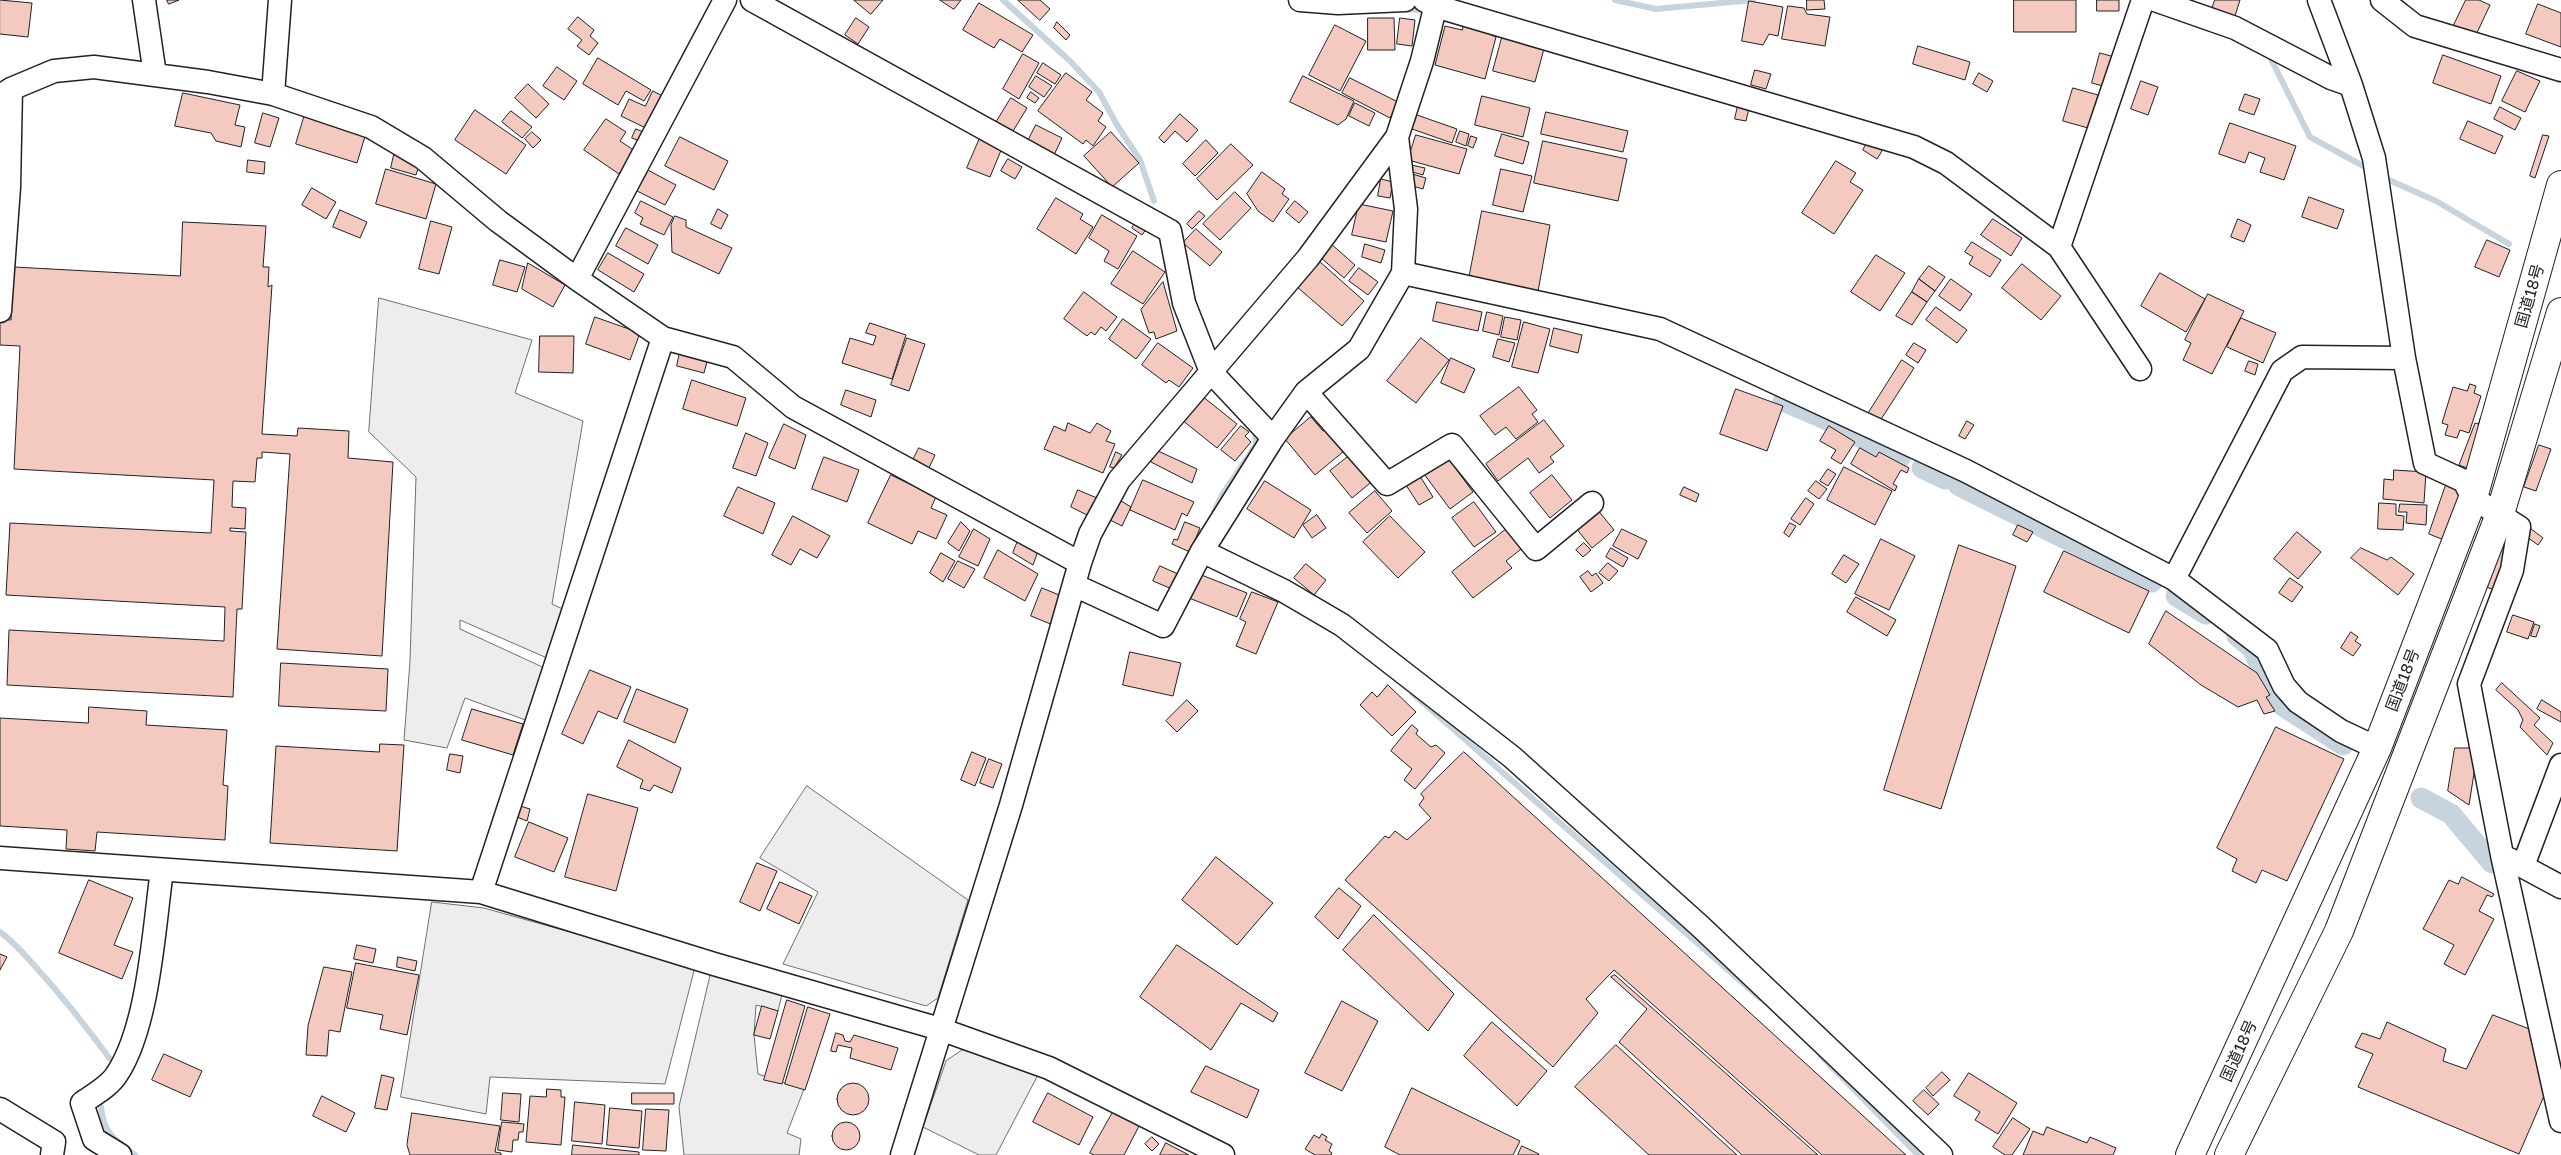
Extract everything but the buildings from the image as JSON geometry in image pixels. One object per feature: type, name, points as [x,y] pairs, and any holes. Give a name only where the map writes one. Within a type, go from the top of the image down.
[{"type":"highway","name":"国道18号","points":[[2190,1155],[2377,748],[2473,498],[2561,185]]},
{"type":"highway","name":"国道18号","points":[[2229,1155],[2339,930],[2499,517],[2561,312]]},
{"type":"street","points":[[144,0],[155,75]]},
{"type":"street","points":[[273,94],[280,0]]},
{"type":"street","points":[[577,279],[725,0]]},
{"type":"street","points":[[752,0],[1170,231],[1184,303],[1211,372],[1273,438]]},
{"type":"street","points":[[1300,0],[1338,3],[1405,0]]},
{"type":"street","points":[[2059,248],[2143,0]]},
{"type":"street","points":[[2156,0],[2235,28],[2331,78],[2351,85]]},
{"type":"street","points":[[2319,0],[2351,85],[2374,158],[2404,358],[2425,463],[2464,481],[2473,498],[2499,517],[2519,527],[2512,570],[2469,684],[2509,865],[2561,1121]]},
{"type":"street","points":[[2382,0],[2415,26],[2561,70]]},
{"type":"street","points":[[902,1155],[1011,805],[1090,534],[1119,480],[1308,258],[1397,137],[1422,62],[1432,2],[1914,146],[1946,163],[2059,248],[2140,368]]},
{"type":"street","points":[[0,311],[9,187],[6,93],[54,71],[94,67],[208,82],[273,94],[371,127],[423,158],[498,220],[577,279],[662,338],[733,357],[793,407],[1080,563]]},
{"type":"street","points":[[1074,585],[1163,626],[1202,551],[1273,438],[1306,392],[1359,349],[1403,273],[1406,209],[1397,137]]},
{"type":"street","points":[[1403,273],[1660,329],[1966,471],[2174,579],[2267,650],[2284,686],[2298,702],[2341,731],[2377,748]]},
{"type":"street","points":[[481,892],[662,338]]},
{"type":"street","points":[[2174,579],[2282,371],[2302,357],[2404,358]]},
{"type":"street","points":[[1306,392],[1387,484],[1452,444],[1536,550],[1592,503]]},
{"type":"street","points":[[1202,551],[1284,590],[1342,625],[1512,757],[1701,926],[1940,1155]]},
{"type":"street","points":[[2509,865],[2561,765]]},
{"type":"street","points":[[0,858],[481,892],[940,1029],[1049,1068],[1223,1155]]},
{"type":"street","points":[[2509,865],[2561,887]]},
{"type":"street","points":[[120,1155],[94,1139],[82,1103],[116,1076],[129,1053],[146,988],[162,870]]},
{"type":"street","points":[[0,1109],[54,1142],[52,1155]]},
{"type":"shaded area","points":[[379,298],[532,340],[515,393],[583,421],[552,604],[571,613],[554,661],[460,620],[460,629],[551,671],[531,722],[465,698],[447,748],[404,740],[410,661],[416,477],[369,432]]},
{"type":"shaded area","points":[[807,786],[968,900],[938,998],[926,1006],[783,964],[818,892],[760,858]]},
{"type":"shaded area","points":[[432,902],[484,908],[695,967],[665,1084],[490,1077],[486,1114],[401,1097]]},
{"type":"shaded area","points":[[711,973],[783,990],[778,1011],[756,1005],[754,1035],[758,1074],[804,1089],[787,1133],[801,1139],[799,1155],[684,1155],[679,1107]]},
{"type":"shaded area","points":[[964,1049],[1039,1073],[996,1155],[979,1155],[923,1127],[946,1061]]},
{"type":"waterway","points":[[1003,0],[1070,61],[1099,92],[1117,125],[1140,160],[1154,201]]},
{"type":"waterway","points":[[1615,0],[1656,9],[1753,0]]},
{"type":"waterway","points":[[1402,9],[1422,10]]},
{"type":"waterway","points":[[2269,55],[2310,137],[2367,168]]},
{"type":"waterway","points":[[2389,180],[2436,201],[2509,244]]},
{"type":"waterway","points":[[1783,401],[1823,418],[1900,458]]},
{"type":"waterway","points":[[1214,512],[1222,495],[1256,445],[1255,430]]},
{"type":"waterway","points":[[1922,468],[1945,479]]},
{"type":"waterway","points":[[1958,485],[2152,582]]},
{"type":"waterway","points":[[2176,596],[2206,614]]},
{"type":"waterway","points":[[2237,636],[2252,648],[2272,691],[2283,706],[2343,745]]},
{"type":"waterway","points":[[1412,693],[1760,998]]},
{"type":"waterway","points":[[2421,798],[2451,814],[2492,863]]},
{"type":"waterway","points":[[0,932],[18,947],[44,976],[110,1059]]},
{"type":"waterway","points":[[1821,1056],[1918,1155]]},
{"type":"waterway","points":[[101,1107],[102,1116],[111,1135],[135,1155]]}]
